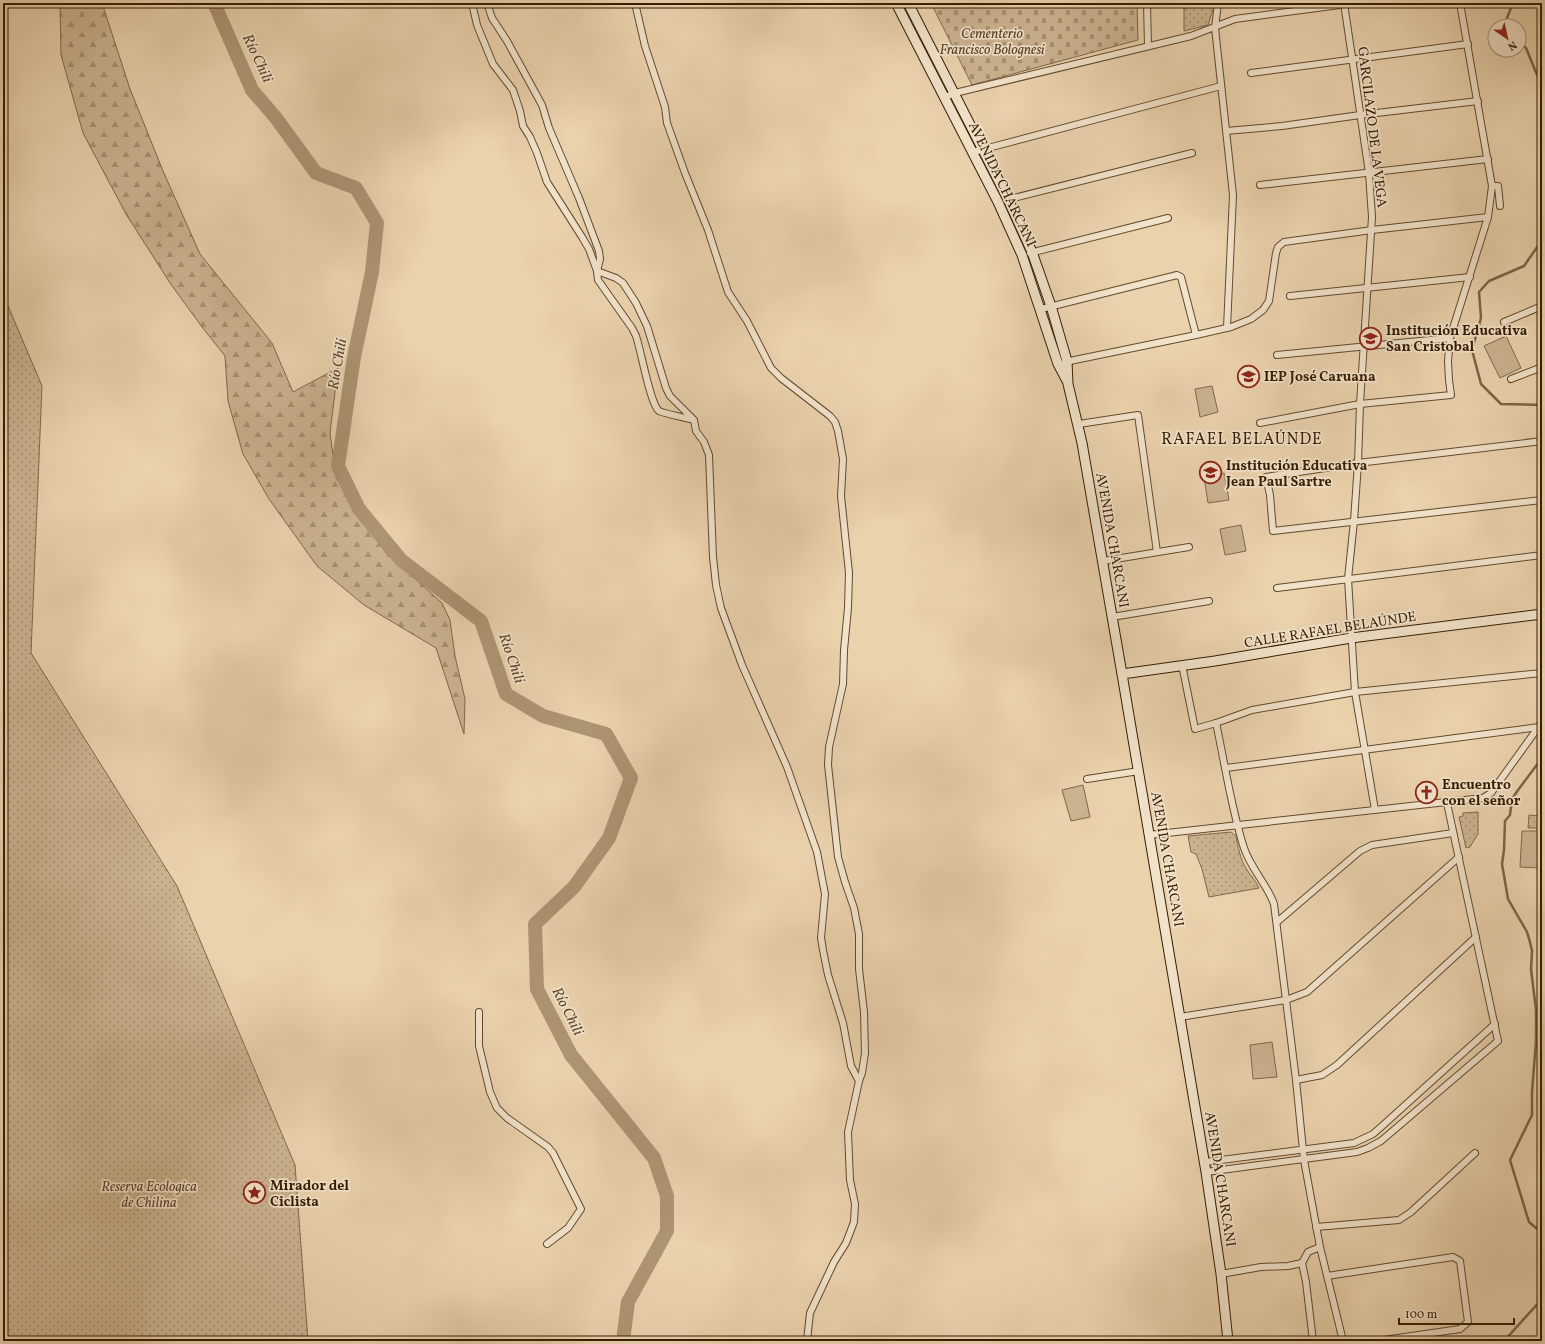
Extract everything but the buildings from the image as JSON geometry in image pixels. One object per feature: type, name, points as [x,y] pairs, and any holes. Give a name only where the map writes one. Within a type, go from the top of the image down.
[{"type":"main road","name":"AVENIDA CHARCANI","points":[[896,3],[998,202],[1022,255],[1040,309],[1062,363]]},
{"type":"main road","name":"AVENIDA CHARCANI","points":[[908,3],[1008,199],[1032,252],[1051,306],[1062,363],[1079,424],[1103,562],[1205,1167],[1221,1274],[1228,1341]]},
{"type":"main road","name":"CALLE RAFAEL BELAÚNDE","points":[[1122,674],[1351,638],[1542,614]]},
{"type":"street","points":[[472,3],[477,25],[494,64],[513,90],[523,126],[537,153],[547,182],[589,249],[597,271],[598,280],[636,336],[656,407],[666,413],[694,420]]},
{"type":"street","points":[[487,3],[492,18],[518,61],[544,109],[549,128],[580,198],[599,251],[600,265],[597,271]]},
{"type":"street","points":[[635,3],[645,46],[665,107],[667,123],[708,230],[728,292],[747,321],[771,368],[781,378],[830,416],[835,422],[843,459],[841,496],[847,551],[848,608],[844,650],[843,684],[829,747],[828,765],[838,857],[854,908],[859,934],[860,988],[865,1033],[864,1064],[848,1132],[850,1180],[855,1204],[854,1222],[846,1243],[834,1262],[810,1313],[807,1341]]},
{"type":"street","points":[[1147,3],[1148,46]]},
{"type":"street","points":[[1218,3],[1215,28],[1233,195],[1227,328]]},
{"type":"street","points":[[945,97],[1191,36],[1235,19],[1355,3]]},
{"type":"street","points":[[1260,423],[1360,404],[1451,394],[1448,361],[1450,338],[1488,217],[1492,186],[1460,3]]},
{"type":"street","name":"GARCILAZO DE LA VEGA","points":[[1344,4],[1369,173],[1372,230],[1363,347],[1354,521],[1348,579],[1355,692],[1364,750],[1376,810]]},
{"type":"street","points":[[1251,73],[1468,44]]},
{"type":"street","points":[[973,152],[1221,86]]},
{"type":"street","points":[[1226,131],[1282,126],[1478,101]]},
{"type":"street","points":[[998,202],[1192,153]]},
{"type":"street","points":[[1260,185],[1488,159]]},
{"type":"street","points":[[1492,186],[1498,186],[1500,206]]},
{"type":"street","points":[[1062,363],[1227,328],[1251,319],[1263,310],[1269,301],[1276,252],[1278,247],[1284,242],[1372,230],[1488,217]]},
{"type":"street","points":[[1022,255],[1168,218]]},
{"type":"street","points":[[597,271],[616,278],[623,283],[629,291],[647,326],[666,388],[670,396],[694,420],[696,431],[704,442],[709,455],[713,557],[716,585],[722,608],[742,665],[787,766],[817,852],[825,894],[822,938],[823,950],[828,975],[843,1023],[851,1066],[859,1082]]},
{"type":"street","points":[[1040,309],[1178,275],[1181,277],[1196,335]]},
{"type":"street","points":[[1290,296],[1470,277]]},
{"type":"street","points":[[1504,322],[1542,306]]},
{"type":"street","points":[[1277,356],[1450,338]]},
{"type":"street","points":[[1511,379],[1542,367]]},
{"type":"street","points":[[1079,424],[1138,415],[1157,552]]},
{"type":"street","points":[[1542,441],[1358,462],[1266,477],[1270,495],[1273,531],[1542,500]]},
{"type":"street","points":[[1103,562],[1189,547]]},
{"type":"street","points":[[1277,588],[1542,555]]},
{"type":"street","points":[[1112,617],[1209,601]]},
{"type":"street","points":[[1182,665],[1195,729],[1252,710],[1355,692],[1542,673]]},
{"type":"street","points":[[1216,723],[1238,825],[1251,864],[1270,891],[1274,904],[1296,1080],[1304,1160],[1320,1247],[1343,1341]]},
{"type":"street","points":[[1226,768],[1364,750],[1541,724]]},
{"type":"street","points":[[1149,835],[1483,798],[1491,793],[1541,724]]},
{"type":"street","points":[[1086,779],[1138,771]]},
{"type":"street","points":[[1205,1167],[1304,1160],[1357,1152],[1368,1148],[1381,1141],[1498,1040],[1447,803]]},
{"type":"street","points":[[1277,922],[1360,851],[1372,845],[1454,832]]},
{"type":"street","points":[[1180,1017],[1286,1000],[1307,992],[1459,857]]},
{"type":"street","points":[[1296,1080],[1322,1075],[1336,1065],[1476,937]]},
{"type":"street","points":[[479,1012],[479,1046],[490,1092],[497,1108],[507,1118],[548,1147],[553,1153],[581,1209],[568,1228],[547,1244]]},
{"type":"street","points":[[1205,1167],[1303,1148],[1354,1143],[1373,1134],[1495,1024]]},
{"type":"street","points":[[1316,1227],[1399,1220],[1411,1212],[1475,1153]]},
{"type":"street","points":[[1541,1177],[1542,1157]]},
{"type":"street","points":[[1313,1341],[1306,1282],[1302,1263],[1308,1252],[1320,1247]]},
{"type":"street","points":[[1327,1276],[1453,1257],[1460,1261],[1468,1322],[1460,1329],[1377,1341]]},
{"type":"street","points":[[1221,1274],[1261,1267],[1288,1266],[1302,1263]]},
{"type":"green space","points":[[60,3],[102,3],[130,89],[163,171],[200,254],[272,343],[293,392],[338,368],[330,433],[336,478],[358,514],[386,553],[442,603],[450,620],[455,656],[465,699],[464,734],[436,648],[364,605],[317,566],[269,499],[243,454],[228,401],[225,356],[170,283],[126,214],[83,133],[61,55]]},
{"type":"green space","name":"Cementerio Francisco Bolognesi","points":[[931,3],[1137,3],[1138,40],[972,85]]},
{"type":"green space","points":[[1196,3],[1215,3],[1208,25],[1184,31],[1184,8],[1195,7]]},
{"type":"green space","name":"Reserva Ecologica de Chilina","points":[[3,294],[42,386],[31,653],[177,886],[295,1165],[308,1341],[3,1341]]},
{"type":"green space","points":[[1506,336],[1521,368],[1500,378],[1484,346]]},
{"type":"green space","points":[[1212,386],[1218,412],[1200,417],[1195,389]]},
{"type":"green space","points":[[1224,473],[1229,500],[1208,503],[1204,477]]},
{"type":"green space","points":[[1241,525],[1246,551],[1225,555],[1220,529]]},
{"type":"green space","points":[[1083,785],[1090,817],[1071,821],[1062,790]]},
{"type":"green space","points":[[1478,812],[1478,834],[1470,847],[1466,848],[1459,817],[1463,816],[1463,813]]},
{"type":"green space","points":[[1529,815],[1542,816],[1542,828],[1528,828]]},
{"type":"green space","points":[[1522,831],[1542,831],[1542,868],[1520,867]]},
{"type":"green space","points":[[1231,832],[1236,836],[1240,853],[1247,870],[1259,888],[1209,897],[1202,869],[1196,854],[1191,852],[1188,836]]},
{"type":"green space","points":[[1272,1042],[1277,1077],[1253,1079],[1250,1045]]},
{"type":"waterway","name":"Río Chili","points":[[214,3],[252,90],[276,118],[316,173],[356,188],[377,223],[372,272],[354,357],[338,466],[359,509],[401,560],[481,621],[506,694],[543,716],[606,734],[631,778],[609,838],[574,887],[535,924],[537,989],[571,1055],[654,1158],[667,1196],[667,1231],[628,1302],[623,1341]]},
{"type":"waterway","points":[[1507,18],[1513,3]]},
{"type":"waterway","points":[[1527,50],[1542,87]]},
{"type":"waterway","points":[[1542,240],[1524,266],[1489,281],[1479,292],[1481,318],[1472,350],[1481,384],[1501,404],[1542,405]]},
{"type":"waterway","points":[[1542,758],[1512,799],[1510,815],[1505,821],[1502,864],[1508,899],[1527,932],[1530,942],[1532,951],[1531,969],[1536,1010],[1532,1115],[1510,1160],[1529,1222],[1542,1233]]},
{"type":"waterway","points":[[1504,1341],[1542,1299]]},
{"type":"place","name":"Institución Educativa San Cristobal","points":[[1371,338]]},
{"type":"place","name":"IEP José Caruana","points":[[1249,376]]},
{"type":"place","name":"Institución Educativa Jean Paul Sartre","points":[[1211,473]]},
{"type":"place","name":"Encuentro con el señor","points":[[1427,792]]},
{"type":"place","name":"Mirador del Ciclista","points":[[254,1193]]},
{"type":"district","name":"RAFAEL BELAÚNDE","points":[[1242,438]]}]
